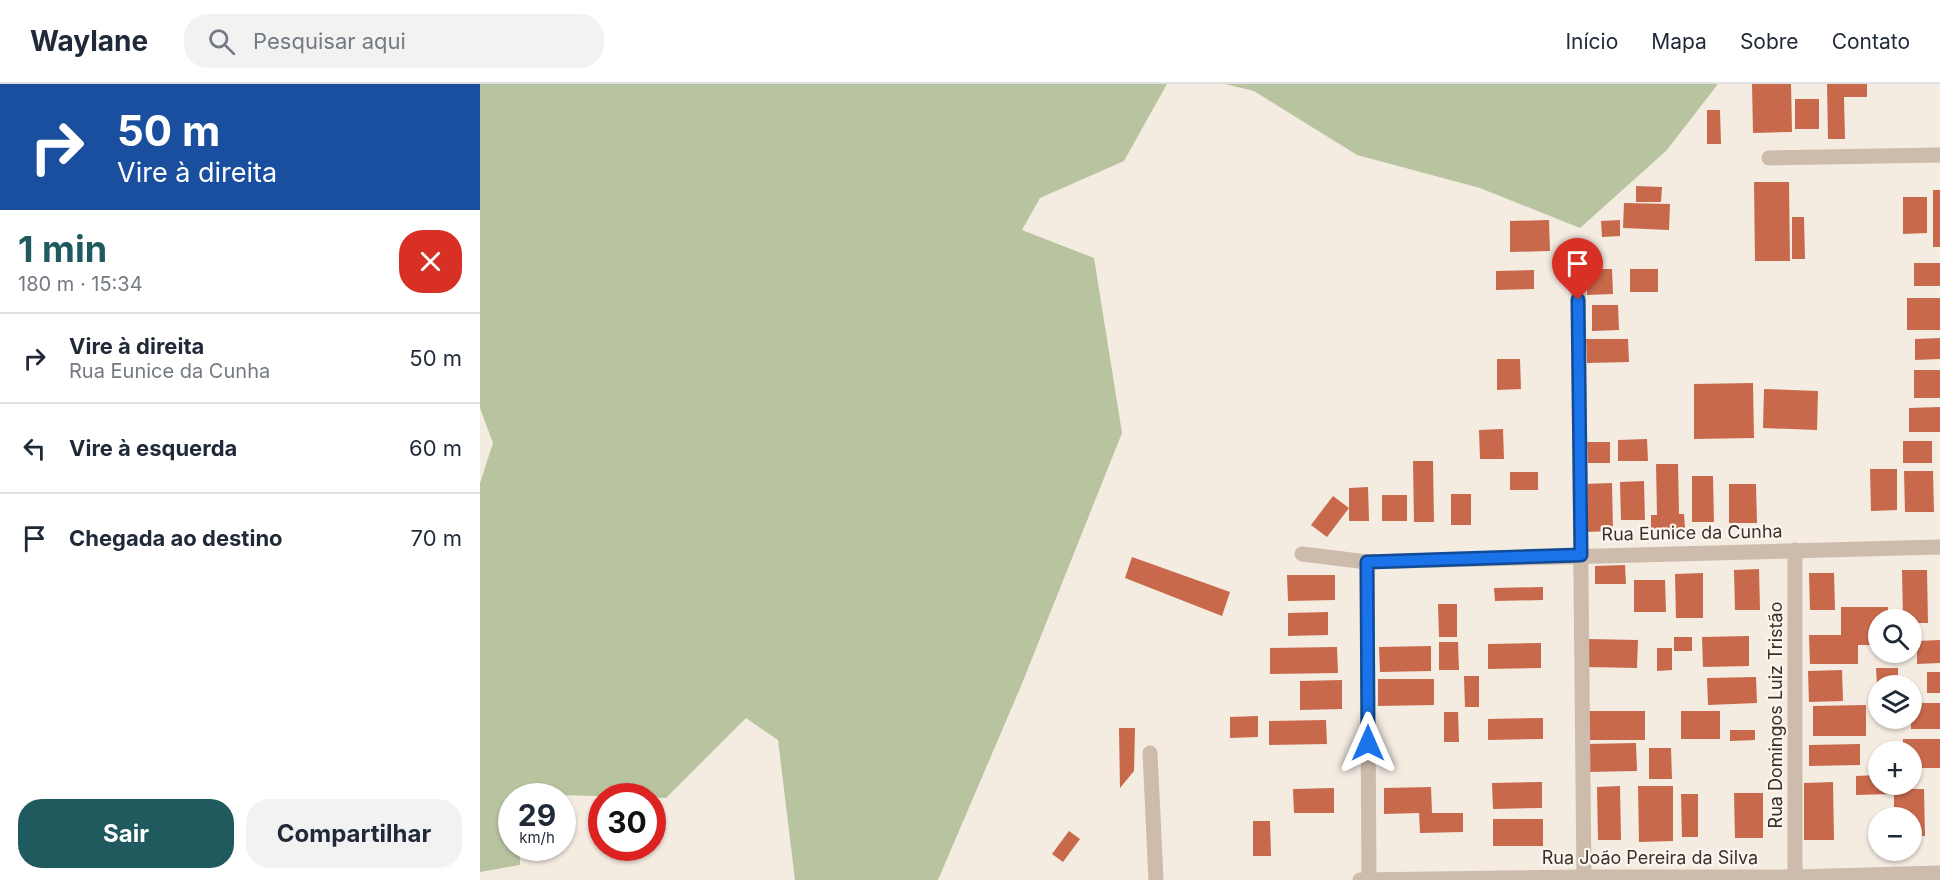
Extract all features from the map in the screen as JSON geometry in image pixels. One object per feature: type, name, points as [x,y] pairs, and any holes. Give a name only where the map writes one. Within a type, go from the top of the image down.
[{"type":"street","points":[[1769,158],[1940,155]]},
{"type":"street","points":[[1578,277],[1584,878]]},
{"type":"street","name":"Rua Eunice da Cunha","points":[[1302,554],[1367,562],[1940,547]]},
{"type":"street","name":"Rua Domingos Luiz Tristão","points":[[1795,550],[1795,879]]},
{"type":"street","points":[[1367,562],[1369,880]]},
{"type":"street","points":[[1150,753],[1156,880]]},
{"type":"street","name":"Rua João Pereira da Silva","points":[[1360,880],[1795,879],[1940,873]]},
{"type":"green space","points":[[480,84],[1167,84],[1124,161],[1040,198],[1022,230],[1094,258],[1122,433],[1021,686],[938,880],[795,880],[778,740],[746,718],[666,798],[666,783],[588,783],[588,796],[576,796],[576,783],[498,783],[498,861],[520,861],[520,865],[480,872],[480,483],[493,443],[480,408]]},
{"type":"green space","points":[[1225,84],[1718,84],[1666,151],[1580,228],[1480,188],[1357,155],[1254,91]]},
{"type":"building","points":[[1752,84],[1791,84],[1792,132],[1753,133]]},
{"type":"building","points":[[1827,84],[1867,84],[1867,97],[1844,97],[1845,139],[1828,139]]},
{"type":"building","points":[[1795,99],[1819,99],[1819,129],[1795,129]]},
{"type":"building","points":[[1707,110],[1720,110],[1721,144],[1707,144]]},
{"type":"building","points":[[1754,182],[1789,182],[1790,261],[1755,261]]},
{"type":"building","points":[[1636,186],[1662,187],[1661,202],[1636,202]]},
{"type":"building","points":[[1933,190],[1940,190],[1940,247],[1933,247]]},
{"type":"building","points":[[1903,197],[1927,197],[1927,233],[1903,234]]},
{"type":"building","points":[[1624,203],[1670,204],[1669,230],[1623,228]]},
{"type":"building","points":[[1792,217],[1804,217],[1805,259],[1792,259]]},
{"type":"building","points":[[1549,220],[1550,251],[1510,252],[1510,221]]},
{"type":"building","points":[[1620,220],[1620,236],[1602,237],[1601,221]]},
{"type":"building","points":[[1914,263],[1940,263],[1940,286],[1914,286]]},
{"type":"building","points":[[1586,269],[1612,269],[1613,294],[1587,295]]},
{"type":"building","points":[[1630,269],[1658,269],[1658,292],[1630,292]]},
{"type":"building","points":[[1534,270],[1534,289],[1496,290],[1496,271]]},
{"type":"building","points":[[1907,298],[1940,298],[1940,330],[1907,330]]},
{"type":"building","points":[[1592,305],[1618,305],[1619,330],[1592,331]]},
{"type":"building","points":[[1940,338],[1940,359],[1915,360],[1915,339]]},
{"type":"building","points":[[1586,339],[1628,339],[1629,362],[1587,363]]},
{"type":"building","points":[[1497,359],[1520,359],[1521,389],[1497,390]]},
{"type":"building","points":[[1914,370],[1940,370],[1940,398],[1914,398]]},
{"type":"building","points":[[1753,383],[1754,438],[1694,439],[1694,384]]},
{"type":"building","points":[[1764,389],[1818,391],[1817,430],[1763,428]]},
{"type":"building","points":[[1940,407],[1940,432],[1909,432],[1909,408]]},
{"type":"building","points":[[1503,429],[1504,459],[1480,459],[1479,430]]},
{"type":"building","points":[[1647,439],[1648,461],[1618,461],[1618,440]]},
{"type":"building","points":[[1903,441],[1932,441],[1932,463],[1903,463]]},
{"type":"building","points":[[1587,442],[1610,442],[1610,463],[1588,463]]},
{"type":"building","points":[[1413,461],[1433,461],[1434,522],[1414,522]]},
{"type":"building","points":[[1656,464],[1678,464],[1679,514],[1684,514],[1685,528],[1651,529],[1651,515],[1657,515]]},
{"type":"building","points":[[1870,469],[1897,469],[1897,510],[1871,511]]},
{"type":"building","points":[[1904,471],[1933,471],[1934,512],[1905,512]]},
{"type":"building","points":[[1510,472],[1538,472],[1538,490],[1510,490]]},
{"type":"building","points":[[1692,476],[1713,476],[1714,522],[1692,522]]},
{"type":"building","points":[[1644,481],[1645,520],[1621,520],[1620,482]]},
{"type":"building","points":[[1612,483],[1613,531],[1584,532],[1583,484]]},
{"type":"building","points":[[1729,484],[1756,484],[1757,523],[1729,523]]},
{"type":"building","points":[[1368,487],[1369,521],[1349,521],[1349,488]]},
{"type":"building","points":[[1451,494],[1471,494],[1471,525],[1451,525]]},
{"type":"building","points":[[1382,495],[1407,495],[1407,521],[1382,521]]},
{"type":"building","points":[[1333,496],[1349,508],[1327,537],[1311,525]]},
{"type":"building","points":[[1132,557],[1230,592],[1222,616],[1125,578]]},
{"type":"building","points":[[1625,565],[1626,584],[1595,584],[1595,566]]},
{"type":"building","points":[[1759,569],[1760,610],[1735,610],[1734,570]]},
{"type":"building","points":[[1902,570],[1927,570],[1928,623],[1922,623],[1922,609],[1903,609]]},
{"type":"building","points":[[1703,573],[1703,618],[1676,618],[1675,574]]},
{"type":"building","points":[[1809,573],[1834,573],[1835,610],[1810,610]]},
{"type":"building","points":[[1287,575],[1335,575],[1335,600],[1288,601]]},
{"type":"building","points":[[1634,580],[1665,580],[1666,612],[1634,612]]},
{"type":"building","points":[[1543,587],[1543,600],[1495,601],[1494,588]]},
{"type":"building","points":[[1438,604],[1457,604],[1457,637],[1439,637]]},
{"type":"building","points":[[1841,607],[1888,607],[1888,609],[1868,609],[1868,645],[1858,645],[1858,664],[1810,664],[1809,635],[1841,635]]},
{"type":"building","points":[[1328,612],[1328,635],[1288,636],[1288,613]]},
{"type":"building","points":[[1749,636],[1749,666],[1703,667],[1702,637]]},
{"type":"building","points":[[1674,637],[1692,637],[1692,651],[1674,651]]},
{"type":"building","points":[[1587,639],[1638,640],[1637,668],[1586,667]]},
{"type":"building","points":[[1940,640],[1940,663],[1917,664],[1922,663],[1922,641]]},
{"type":"building","points":[[1439,642],[1458,642],[1459,670],[1439,670]]},
{"type":"building","points":[[1541,643],[1541,668],[1488,669],[1488,644]]},
{"type":"building","points":[[1431,646],[1431,671],[1380,672],[1379,647]]},
{"type":"building","points":[[1337,647],[1338,673],[1270,674],[1270,648]]},
{"type":"building","points":[[1657,648],[1672,648],[1672,670],[1657,671]]},
{"type":"building","points":[[1876,668],[1898,668],[1898,675],[1876,675]]},
{"type":"building","points":[[1842,670],[1843,701],[1809,702],[1808,671]]},
{"type":"building","points":[[1927,672],[1940,672],[1940,693],[1927,693]]},
{"type":"building","points":[[1464,676],[1479,676],[1479,707],[1465,707]]},
{"type":"building","points":[[1756,677],[1757,703],[1708,705],[1707,678]]},
{"type":"building","points":[[1378,679],[1434,679],[1434,705],[1378,706]]},
{"type":"building","points":[[1342,680],[1342,709],[1300,710],[1300,681]]},
{"type":"building","points":[[1922,703],[1940,703],[1940,729],[1922,729]]},
{"type":"building","points":[[1866,705],[1866,736],[1813,736],[1813,706]]},
{"type":"building","points":[[1586,711],[1645,711],[1645,740],[1586,740]]},
{"type":"building","points":[[1681,711],[1720,711],[1720,739],[1681,739]]},
{"type":"building","points":[[1444,712],[1458,712],[1459,742],[1444,742]]},
{"type":"building","points":[[1258,716],[1258,737],[1230,738],[1230,717]]},
{"type":"building","points":[[1543,718],[1543,739],[1488,740],[1488,719]]},
{"type":"building","points":[[1326,720],[1327,744],[1269,745],[1269,721]]},
{"type":"building","points":[[1119,728],[1135,728],[1134,771],[1120,788]]},
{"type":"building","points":[[1730,730],[1755,730],[1755,740],[1730,741]]},
{"type":"building","points":[[1903,739],[1940,739],[1940,768],[1922,768],[1922,741],[1903,741]]},
{"type":"building","points":[[1636,743],[1637,771],[1587,772],[1587,744]]},
{"type":"building","points":[[1860,744],[1860,765],[1809,766],[1809,745]]},
{"type":"building","points":[[1649,748],[1671,748],[1672,779],[1649,779]]},
{"type":"building","points":[[1868,775],[1868,795],[1856,795],[1856,776]]},
{"type":"building","points":[[1542,782],[1542,808],[1493,809],[1492,783]]},
{"type":"building","points":[[1833,782],[1834,840],[1804,840],[1804,783]]},
{"type":"building","points":[[1620,786],[1621,840],[1598,840],[1597,787]]},
{"type":"building","points":[[1638,786],[1673,786],[1673,841],[1639,842]]},
{"type":"building","points":[[1431,787],[1432,813],[1463,813],[1463,832],[1420,833],[1419,813],[1384,814],[1384,788]]},
{"type":"building","points":[[1334,788],[1334,813],[1294,813],[1293,789]]},
{"type":"building","points":[[1922,789],[1924,789],[1925,836],[1922,836],[1922,807],[1894,807],[1894,795],[1922,795]]},
{"type":"building","points":[[1734,793],[1763,793],[1763,838],[1735,838]]},
{"type":"building","points":[[1681,794],[1698,794],[1698,837],[1682,837]]},
{"type":"building","points":[[1493,819],[1543,819],[1543,846],[1493,846]]},
{"type":"building","points":[[1253,821],[1270,821],[1271,856],[1253,856]]},
{"type":"building","points":[[1069,831],[1080,839],[1063,862],[1052,854]]},
{"type":"route","points":[[1368,743],[1367,562],[1581,555],[1578,300]]}]
